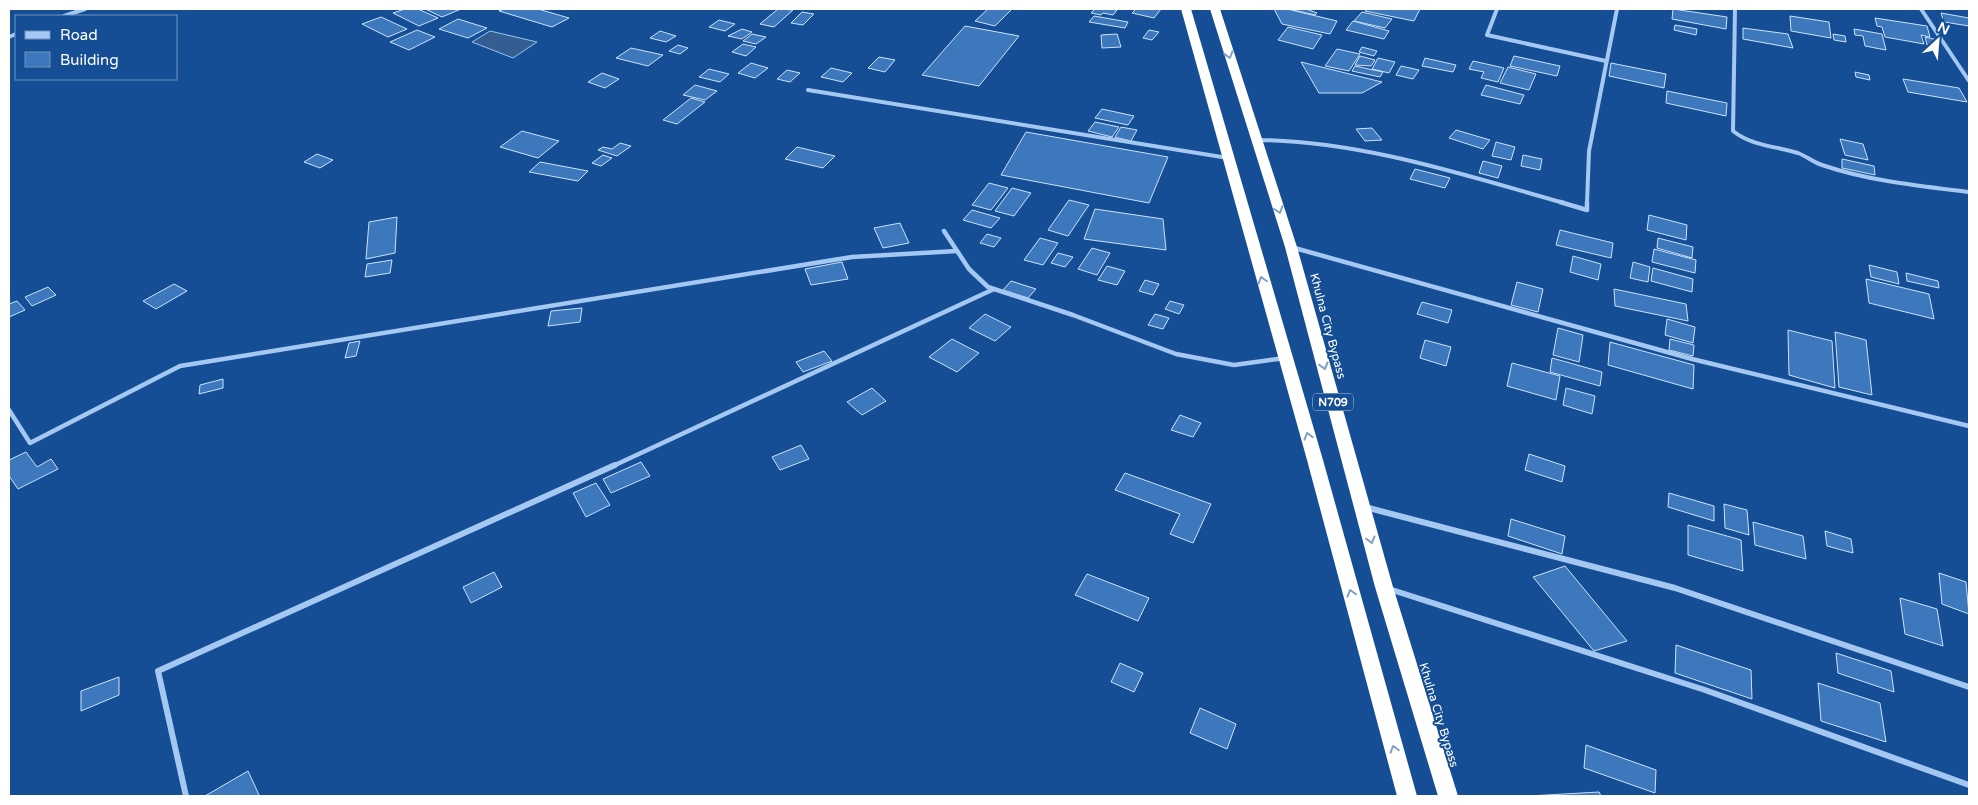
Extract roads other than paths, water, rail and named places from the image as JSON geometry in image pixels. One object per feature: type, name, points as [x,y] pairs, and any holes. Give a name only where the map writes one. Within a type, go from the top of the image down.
[{"type":"highway","name":"N709","points":[[1186,9],[1407,796]]},
{"type":"highway","name":"Khulna City Bypass","points":[[1215,9],[1291,247],[1384,587],[1448,796]]},
{"type":"street","points":[[67,15],[85,9]]},
{"type":"street","points":[[1497,9],[1486,35],[1606,61]]},
{"type":"street","points":[[1256,140],[1286,140],[1361,150],[1469,175],[1587,210],[1589,151],[1617,9]]},
{"type":"street","points":[[1735,9],[1733,131],[1738,136],[1749,141],[1801,154],[1821,165],[1902,183],[1969,192]]},
{"type":"street","points":[[1921,9],[1969,81]]},
{"type":"street","points":[[808,90],[1229,158]]},
{"type":"street","points":[[944,231],[969,269],[988,287],[1176,354],[1234,365],[1285,358]]},
{"type":"street","points":[[1291,247],[1692,359],[1969,426]]},
{"type":"street","points":[[9,410],[30,443],[180,366],[852,257],[957,251]]},
{"type":"street","points":[[186,796],[158,671],[662,444],[994,289]]},
{"type":"street","points":[[1362,506],[1675,588],[1969,688]]},
{"type":"street","points":[[1384,587],[1705,690],[1969,785]]},
{"type":"water","points":[[490,31],[537,42],[513,58],[472,42]]}]
